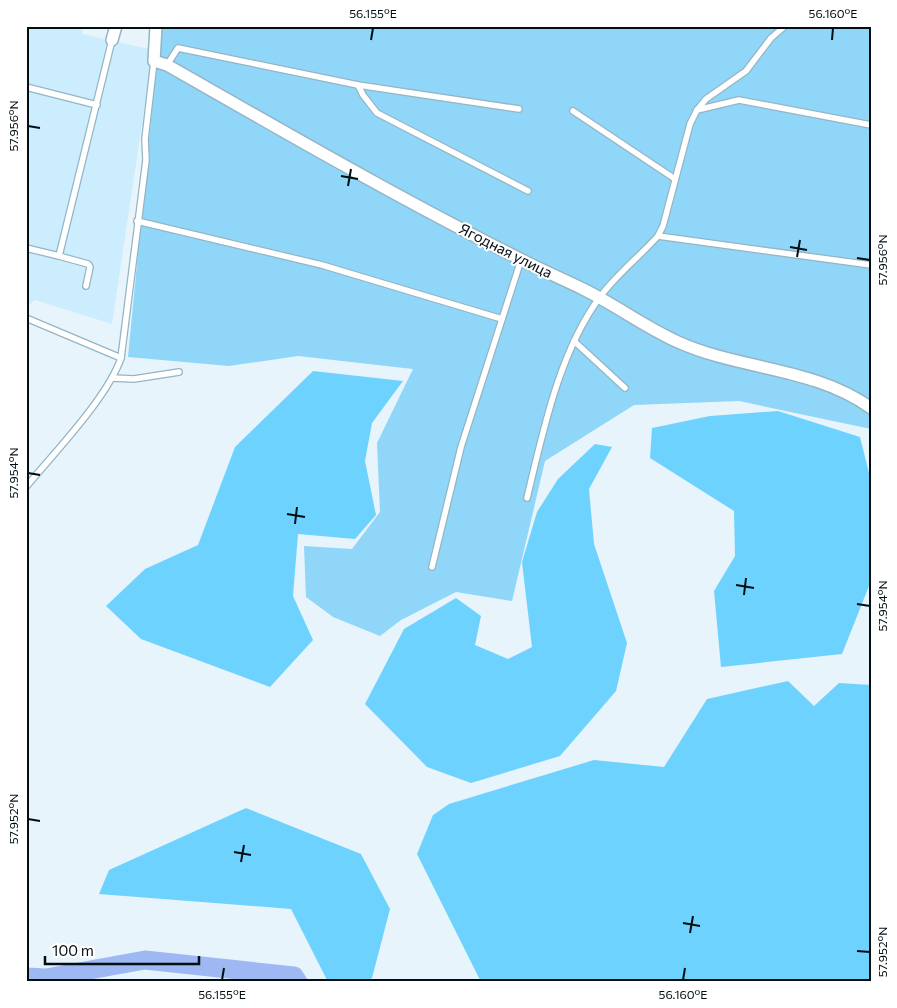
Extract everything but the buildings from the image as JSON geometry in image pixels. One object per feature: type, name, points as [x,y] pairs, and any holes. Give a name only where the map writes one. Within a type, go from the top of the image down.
[{"type":"street","points":[[112,40],[116,26]]},
{"type":"street","points":[[154,61],[156,26]]},
{"type":"street","name":"Ягодная улица","points":[[154,61],[167,64],[303,143],[521,260],[600,297],[636,321],[679,342],[728,359],[818,381],[854,396],[871,408]]},
{"type":"lane","points":[[528,498],[545,423],[574,341],[600,297],[658,236],[667,214],[690,124],[697,110],[706,99],[746,71],[771,38],[785,26]]},
{"type":"lane","points":[[59,256],[112,40]]},
{"type":"lane","points":[[167,64],[178,48],[358,85],[519,109]]},
{"type":"lane","points":[[26,487],[95,403],[112,378],[121,358],[146,160],[145,139],[154,61]]},
{"type":"lane","points":[[358,85],[363,96],[377,113],[528,191]]},
{"type":"lane","points":[[26,87],[96,105]]},
{"type":"lane","points":[[697,110],[739,100],[871,125]]},
{"type":"lane","points":[[573,111],[675,179]]},
{"type":"lane","points":[[137,221],[322,265],[502,319]]},
{"type":"lane","points":[[658,236],[871,265]]},
{"type":"lane","points":[[26,248],[88,264],[90,267],[86,286]]},
{"type":"lane","points":[[432,566],[461,447],[521,260]]},
{"type":"lane","points":[[26,318],[121,358]]},
{"type":"lane","points":[[574,341],[625,388]]},
{"type":"lane","points":[[112,378],[134,379],[179,372]]},
{"type":"shaded area","points":[[26,26],[83,26],[82,34],[153,50],[112,324],[35,300],[26,307]]},
{"type":"shaded area","points":[[160,26],[871,26],[871,429],[739,401],[634,405],[545,461],[512,601],[456,592],[401,620],[380,636],[333,617],[306,597],[304,546],[352,549],[380,512],[377,443],[413,369],[298,356],[229,366],[128,357]]},
{"type":"shaded area","points":[[313,371],[403,381],[372,423],[365,461],[376,515],[355,539],[298,534],[293,596],[313,640],[270,687],[141,639],[106,606],[145,569],[198,545],[235,447]]},
{"type":"shaded area","points":[[778,411],[860,437],[871,481],[871,581],[842,654],[721,667],[714,591],[735,556],[734,511],[650,458],[652,428],[710,416]]},
{"type":"shaded area","points":[[595,444],[612,447],[589,489],[594,544],[627,643],[616,691],[560,756],[471,783],[427,767],[365,704],[404,629],[456,598],[481,616],[475,645],[508,659],[532,647],[522,562],[537,512],[558,479]]},
{"type":"shaded area","points":[[788,681],[814,706],[839,683],[871,685],[871,982],[481,982],[417,854],[433,815],[449,804],[594,760],[664,767],[707,699]]},
{"type":"shaded area","points":[[246,808],[361,854],[390,909],[372,978],[365,982],[328,982],[291,909],[99,894],[109,870]]},
{"type":"waterway","points":[[26,977],[46,978],[145,960],[294,976],[298,982]]}]
